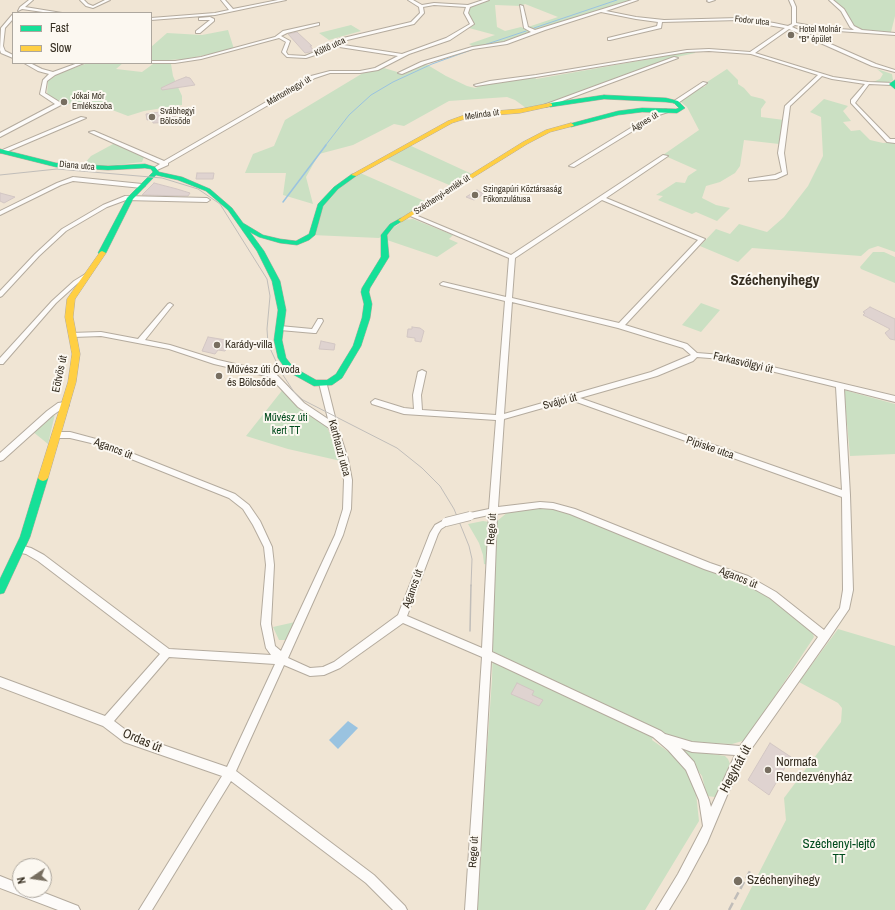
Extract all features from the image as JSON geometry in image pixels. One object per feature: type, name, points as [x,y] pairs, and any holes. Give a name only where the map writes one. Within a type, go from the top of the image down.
[{"type":"street","points":[[17,12],[31,0]]},
{"type":"street","points":[[82,0],[87,5],[93,7],[108,0]]},
{"type":"street","points":[[223,0],[232,11]]},
{"type":"street","points":[[152,19],[173,16],[215,14],[284,0]]},
{"type":"street","points":[[410,0],[421,6],[434,4],[468,6],[487,0]]},
{"type":"street","points":[[400,73],[424,63],[469,49],[505,43],[636,0]]},
{"type":"street","points":[[791,0],[794,7],[792,26]]},
{"type":"street","points":[[832,0],[843,10],[852,27],[860,32]]},
{"type":"street","name":"Költő utca","points":[[277,38],[288,41],[284,52],[286,56],[312,55],[348,38],[412,23],[422,13],[421,6]]},
{"type":"street","name":"Mártonhegyi út","points":[[166,164],[313,77],[330,72],[360,72],[376,69],[402,55],[448,39],[472,23],[466,11],[468,6]]},
{"type":"street","points":[[521,6],[526,28],[535,32]]},
{"type":"street","points":[[21,8],[52,12]]},
{"type":"street","name":"Fodor utca","points":[[600,11],[636,18],[660,20],[743,19],[792,26],[874,65],[895,71]]},
{"type":"street","points":[[173,16],[211,19],[198,32]]},
{"type":"street","points":[[12,17],[2,28],[2,50],[12,56]]},
{"type":"street","points":[[610,39],[659,27],[660,20]]},
{"type":"street","points":[[6,23],[12,23]]},
{"type":"street","points":[[152,62],[175,62],[200,58],[277,38],[285,32],[317,24]]},
{"type":"street","points":[[544,106],[679,57],[696,54],[751,53],[792,26],[895,34]]},
{"type":"street","points":[[334,45],[402,55]]},
{"type":"street","points":[[476,85],[687,51],[709,50],[751,53],[821,75],[868,83],[894,84]]},
{"type":"street","points":[[6,53],[12,54]]},
{"type":"street","points":[[28,64],[53,74]]},
{"type":"street","points":[[0,135],[59,104],[42,93],[45,80],[53,74],[79,64]]},
{"type":"street","points":[[751,180],[776,177],[785,173],[782,153],[788,106],[821,75]]},
{"type":"street","name":"Ágnes út","points":[[572,166],[657,114],[666,111],[680,110],[681,106],[676,102],[704,82]]},
{"type":"street","points":[[868,83],[853,103],[889,141],[895,141]]},
{"type":"street","name":"Melinda út","points":[[243,226],[261,236],[286,242],[302,242],[312,235],[322,201],[358,172],[462,117],[475,114],[520,111],[604,97],[659,99],[676,102]]},
{"type":"street","name":"Széchenyi-emlék út","points":[[323,383],[334,380],[339,376],[357,346],[366,318],[368,304],[365,292],[366,288],[385,257],[384,235],[392,225],[411,215],[500,159],[548,131],[608,114],[642,110],[666,111]]},
{"type":"street","points":[[1,152],[83,118]]},
{"type":"street","points":[[92,132],[166,164]]},
{"type":"street","name":"Diana utca","points":[[1,152],[56,165],[108,168],[145,166],[155,171]]},
{"type":"street","points":[[411,215],[512,257],[665,156]]},
{"type":"street","name":"Eötvös út","points":[[0,590],[20,549],[36,506],[76,364],[76,354],[69,317],[69,306],[76,290],[106,247],[130,198],[155,171],[166,164]]},
{"type":"street","points":[[155,171],[180,178],[208,190],[219,198],[243,226],[264,257],[276,280],[282,310],[278,345],[286,363],[301,377],[310,382],[323,383]]},
{"type":"street","points":[[0,213],[59,184],[73,179],[85,179],[142,186]]},
{"type":"street","points":[[0,295],[37,255],[64,230],[100,208],[123,199],[130,198],[207,200]]},
{"type":"street","points":[[602,198],[702,239],[620,326]]},
{"type":"street","name":"Rege út","points":[[470,910],[487,654],[493,511],[512,257]]},
{"type":"street","points":[[0,362],[54,302],[76,282],[87,275]]},
{"type":"street","points":[[443,284],[620,326],[686,346],[695,355]]},
{"type":"street","points":[[508,312],[515,307],[525,304]]},
{"type":"street","points":[[140,341],[170,305]]},
{"type":"street","points":[[280,328],[314,331],[320,321]]},
{"type":"street","points":[[73,335],[101,334],[170,346],[218,362],[272,375],[301,405],[332,426]]},
{"type":"street","name":"Svájci út","points":[[375,402],[404,411],[418,413],[499,418],[654,374],[690,359],[695,355]]},
{"type":"street","name":"Farkasvölgyi út","points":[[695,355],[722,357],[895,399]]},
{"type":"street","points":[[418,413],[417,395],[422,372]]},
{"type":"street","name":"Karthauzi utca","points":[[145,910],[230,773],[339,535],[345,516],[348,492],[347,472],[337,436],[332,426],[323,383]]},
{"type":"street","name":"Hegyhát út","points":[[662,910],[682,878],[703,839],[708,825],[743,751],[841,614],[847,596],[846,495],[840,386]]},
{"type":"street","name":"Pipiske utca","points":[[573,398],[846,495]]},
{"type":"street","points":[[0,458],[50,413],[61,405],[65,405]]},
{"type":"street","name":"Agancs út","points":[[56,435],[70,435],[93,441],[232,496],[246,507],[258,523],[268,547],[270,565],[266,624],[271,648],[283,660],[310,672],[324,671],[337,665],[402,618],[434,533],[438,527],[446,522],[493,511],[546,505],[572,511],[707,566],[745,579],[773,595],[825,637]]},
{"type":"street","points":[[20,549],[28,550],[41,558],[167,653],[283,660]]},
{"type":"street","points":[[402,618],[487,654],[662,736],[692,747],[743,751]]},
{"type":"street","points":[[107,722],[167,653]]},
{"type":"street","name":"Ordas út","points":[[0,682],[107,722],[128,738],[230,773],[370,879],[400,910]]},
{"type":"street","points":[[662,736],[693,771],[704,800],[708,825]]},
{"type":"street","points":[[0,882],[12,887]]},
{"type":"street","points":[[42,898],[74,910]]},
{"type":"green space","points":[[487,0],[636,0],[535,30],[528,27],[558,17],[525,4],[521,6],[495,5],[497,27],[505,31],[521,27],[532,32],[497,44],[474,47],[469,44],[495,35],[469,28],[474,23],[466,13],[468,6]]},
{"type":"green space","points":[[833,0],[895,0],[895,16],[891,32],[860,31],[852,26],[847,16]]},
{"type":"green space","points":[[351,25],[361,31],[329,40],[319,33]]},
{"type":"green space","points":[[228,30],[234,49],[186,59],[152,61],[152,46],[167,33],[202,35]]},
{"type":"green space","points":[[695,51],[695,53],[668,59],[546,104],[526,108],[515,100],[507,97],[449,101],[404,126],[394,124],[353,145],[319,154],[306,177],[313,204],[283,195],[286,173],[245,173],[253,154],[274,146],[285,120],[363,73],[384,68],[404,74],[426,64],[446,76],[467,86],[475,88],[488,83],[535,77],[536,79]]},
{"type":"green space","points":[[85,64],[122,64],[116,69],[142,72],[153,64],[171,64],[173,76],[182,96],[182,105],[144,111],[128,116],[107,108],[95,111],[78,103],[64,104],[47,95],[48,81],[57,74]]},
{"type":"green space","points":[[727,69],[738,80],[738,84],[751,96],[763,99],[766,102],[761,109],[761,117],[784,120],[779,144],[744,140],[740,166],[735,173],[720,182],[706,186],[702,198],[716,205],[730,208],[717,221],[696,212],[692,214],[658,200],[663,196],[656,195],[676,182],[685,183],[688,176],[697,170],[663,155],[699,130],[687,107],[681,102],[682,100],[701,86],[704,87],[706,85],[704,84]]},
{"type":"green space","points":[[877,69],[892,74],[893,80],[887,83],[873,82],[880,79],[883,74]]},
{"type":"green space","points":[[824,99],[848,106],[843,111],[851,121],[843,122],[851,131],[860,130],[870,140],[883,143],[895,142],[895,252],[878,246],[869,249],[861,256],[752,248],[738,262],[700,246],[716,229],[730,234],[739,224],[767,232],[784,217],[808,186],[823,156],[821,117],[810,112]]},
{"type":"green space","points":[[115,143],[144,157],[142,162],[107,166],[83,165],[91,156]]},
{"type":"green space","points":[[409,145],[474,175],[454,187],[385,158]]},
{"type":"green space","points":[[358,172],[429,203],[379,238],[312,235],[320,205]]},
{"type":"green space","points":[[413,219],[453,235],[449,239],[458,243],[437,257],[387,240],[387,235],[401,220]]},
{"type":"green space","points":[[873,252],[884,252],[895,257],[895,283],[861,269],[860,267]]},
{"type":"green space","points":[[701,303],[720,310],[701,332],[682,325]]},
{"type":"green space","name":"Művész úti kert TT","points":[[284,388],[327,427],[341,461],[288,449],[246,436]]},
{"type":"green space","points":[[844,390],[895,404],[895,454],[850,456]]},
{"type":"green space","points":[[53,413],[55,414],[48,444],[32,431]]},
{"type":"green space","points":[[537,507],[556,508],[758,588],[811,629],[814,637],[746,740],[732,744],[702,743],[687,741],[655,731],[652,740],[673,755],[687,772],[696,793],[699,821],[645,910],[476,910],[492,679],[496,522],[509,511]]},
{"type":"green space","points":[[483,521],[489,522],[488,565],[484,564],[479,543],[468,524]]},
{"type":"green space","points":[[295,622],[288,640],[279,640],[273,627]]},
{"type":"green space","name":"Széchenyi-lejtő TT","points":[[838,629],[895,646],[895,910],[740,910],[786,820],[784,798],[841,722],[842,708],[838,703],[799,682]]},
{"type":"green space","points":[[678,745],[693,751],[725,756],[728,759],[730,764],[715,797],[707,796],[702,776]]},
{"type":"water","points":[[348,721],[358,728],[338,749],[329,740]]},
{"type":"building","points":[[297,32],[312,46],[310,46],[314,51],[305,53],[288,34]]},
{"type":"building","points":[[186,77],[190,78],[195,85],[162,90],[161,88],[178,80]]},
{"type":"building","name":"Svábhegyi Bölcsőde","points":[[173,110],[177,122],[153,123],[152,119],[147,120],[146,114]]},
{"type":"building","points":[[197,173],[214,173],[213,179],[196,179]]},
{"type":"building","points":[[154,183],[190,193],[188,196],[142,195]]},
{"type":"building","name":"Szingapúri Köztársaság Főkonzulátusa","points":[[477,190],[484,194],[474,200],[466,197]]},
{"type":"building","points":[[0,193],[15,197],[4,203],[0,201]]},
{"type":"building","points":[[870,307],[895,319],[895,340],[890,339],[885,333],[890,329],[863,315],[865,313],[863,312]]},
{"type":"building","points":[[412,327],[420,328],[424,331],[421,342],[415,341],[415,338],[407,337],[408,329],[412,329]]},
{"type":"building","name":"Karády-villa","points":[[208,337],[231,341],[225,351],[218,350],[215,354],[202,351]]},
{"type":"building","points":[[321,341],[335,344],[334,350],[319,349]]},
{"type":"building","points":[[517,683],[534,691],[532,695],[543,700],[539,706],[511,694]]},
{"type":"building","name":"Normafa Rendezvényház","points":[[770,743],[791,757],[769,795],[748,780]]},
{"type":"waterway","points":[[534,28],[617,0]]},
{"type":"waterway","points":[[484,45],[526,31]]},
{"type":"waterway","points":[[325,146],[349,115],[371,95],[393,82],[432,64],[471,50]]},
{"type":"waterway","points":[[283,202],[326,145]]},
{"type":"tram line","points":[[0,175],[57,169],[162,178],[198,189],[220,204],[267,279],[270,296],[267,329],[268,344],[281,372],[294,392],[303,400],[397,448],[422,468],[440,486],[454,509],[469,546],[472,559],[471,586]]},
{"type":"tram line","points":[[470,631],[471,585]]},
{"type":"railway","points":[[729,910],[751,869]]},
{"type":"traffic: fast","points":[[895,82],[892,84],[895,87]]},
{"type":"traffic: fast","points":[[550,105],[604,97],[666,100],[676,102],[682,108],[677,111],[642,110],[618,113],[571,125]]},
{"type":"traffic: fast","points":[[0,151],[56,165],[108,168],[145,166],[153,168],[156,172],[130,198],[102,253]]},
{"type":"traffic: fast","points":[[155,173],[180,178],[208,190],[230,209],[260,251],[276,281],[282,310],[278,340],[282,358],[290,369],[314,383],[329,383],[339,376],[357,346],[366,318],[368,304],[365,292],[366,288],[385,257],[384,235],[392,225],[401,220]]},
{"type":"traffic: fast","points":[[243,225],[261,236],[280,241],[297,243],[307,239],[312,235],[320,205],[336,188],[354,175]]},
{"type":"traffic: fast","points":[[0,590],[25,537],[43,478]]},
{"type":"traffic: slow","points":[[354,175],[450,122],[470,115],[520,111],[550,105]]},
{"type":"traffic: slow","points":[[401,220],[525,143],[548,131],[571,125]]},
{"type":"traffic: slow","points":[[43,478],[72,382],[76,354],[69,317],[71,299],[102,253]]},
{"type":"place","name":"Hotel Molnár \"B\" épület","points":[[791,35]]},
{"type":"place","name":"Jókai Mór Emlékszoba","points":[[64,102]]},
{"type":"place","name":"Svábhegyi Bölcsőde","points":[[152,117]]},
{"type":"place","name":"Szingapúri Köztársaság Főkonzulátusa","points":[[475,195]]},
{"type":"place","name":"Karády-villa","points":[[217,345]]},
{"type":"place","name":"Művész úti Óvoda és Bölcsőde","points":[[219,376]]},
{"type":"place","name":"Normafa Rendezvényház","points":[[768,770]]},
{"type":"place","name":"Széchenyihegy","points":[[738,881]]},
{"type":"district","name":"Széchenyihegy","points":[[775,281]]}]
